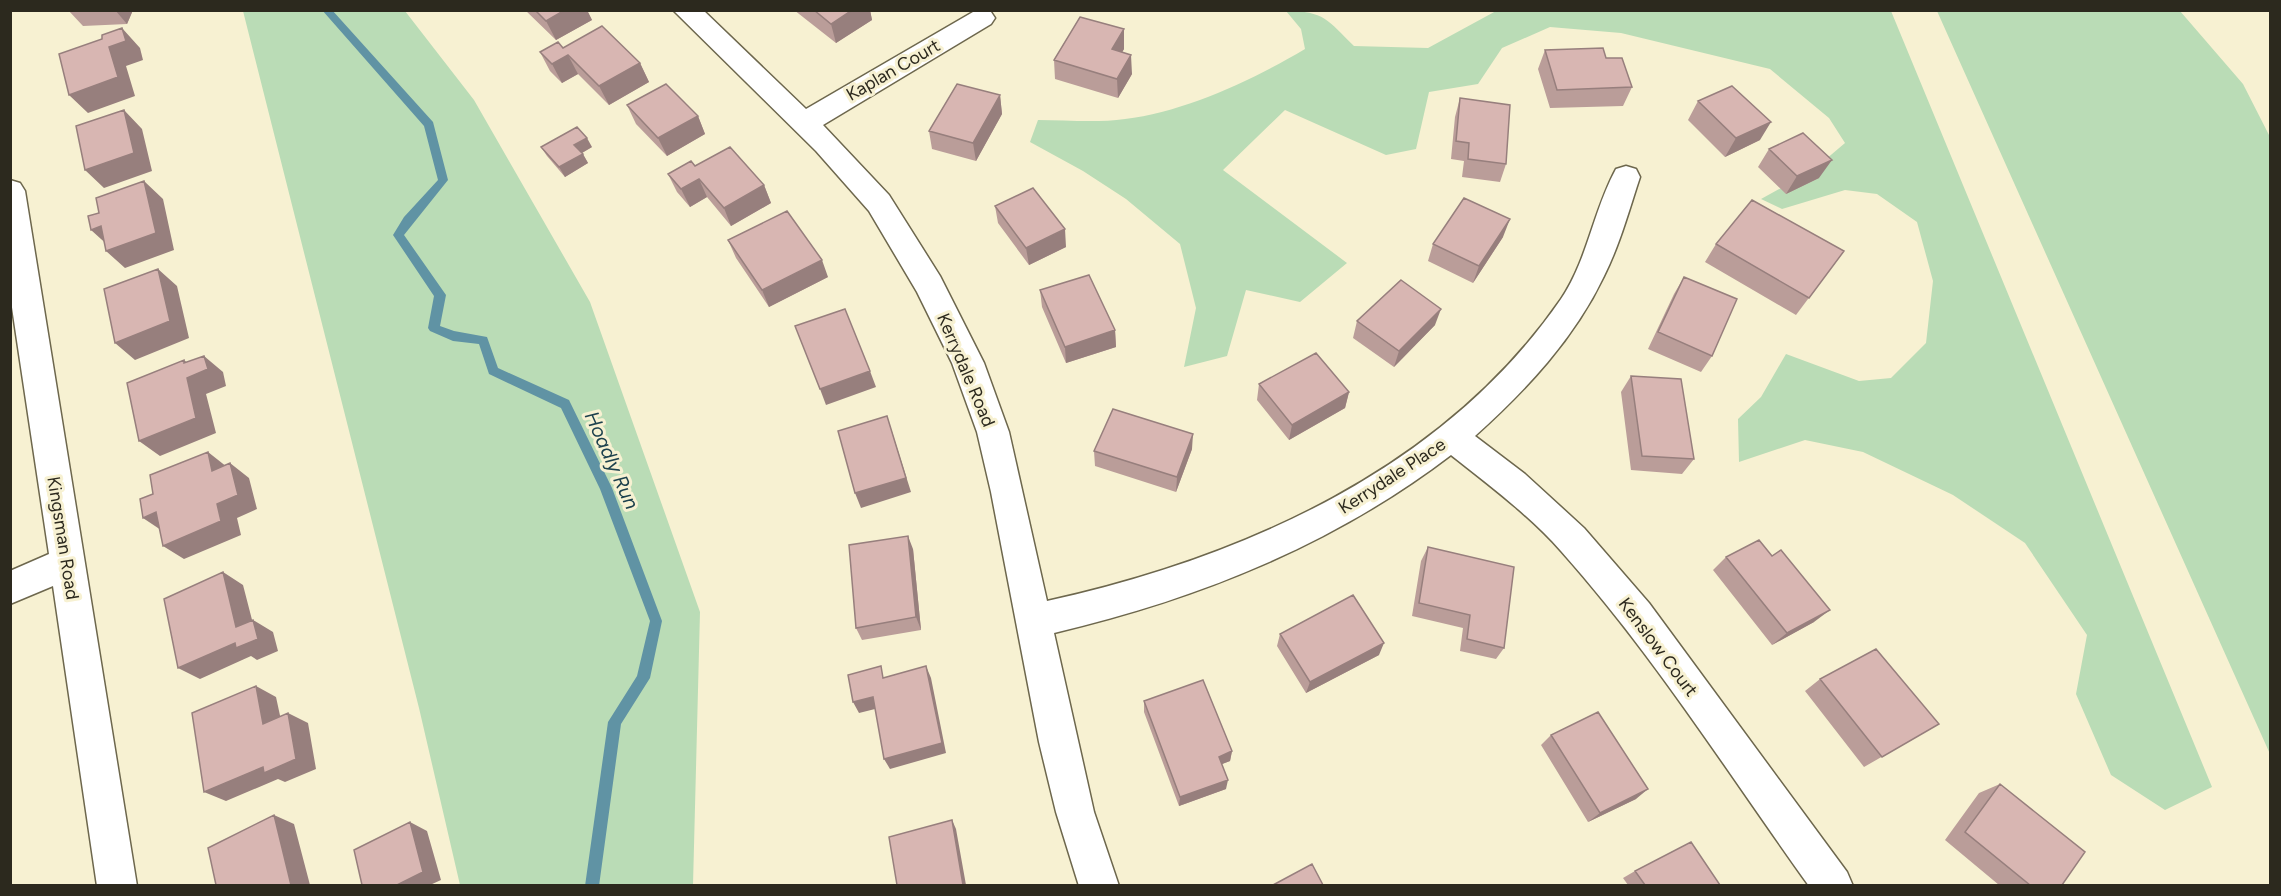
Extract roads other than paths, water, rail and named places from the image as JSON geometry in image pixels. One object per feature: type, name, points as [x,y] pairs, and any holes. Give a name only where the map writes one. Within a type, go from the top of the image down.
[{"type":"street","name":"Kerrydale Road","points":[[686,10],[804,123],[879,203],[929,285],[968,363],[993,432],[1060,752],[1075,812],[1099,885]]},
{"type":"street","name":"Kaplan Court","points":[[804,123],[982,18]]},
{"type":"street","name":"Kerrydale Place","points":[[1033,621],[1130,598],[1205,574],[1280,541],[1354,502],[1452,437],[1501,395],[1537,356],[1573,306],[1599,254],[1626,177]]},
{"type":"street","name":"Kingsman Road","points":[[10,190],[117,885]]},
{"type":"street","name":"Kenslow Court","points":[[1452,437],[1513,484],[1579,547],[1636,615],[1833,885]]},
{"type":"street","points":[[10,588],[67,563]]},
{"type":"waterway","name":"Hoadly Run","points":[[326,10],[429,125],[443,180],[398,235],[440,295],[434,328],[453,336],[483,340],[493,371],[565,404],[606,488],[656,621],[643,678],[615,722],[592,886]]}]
